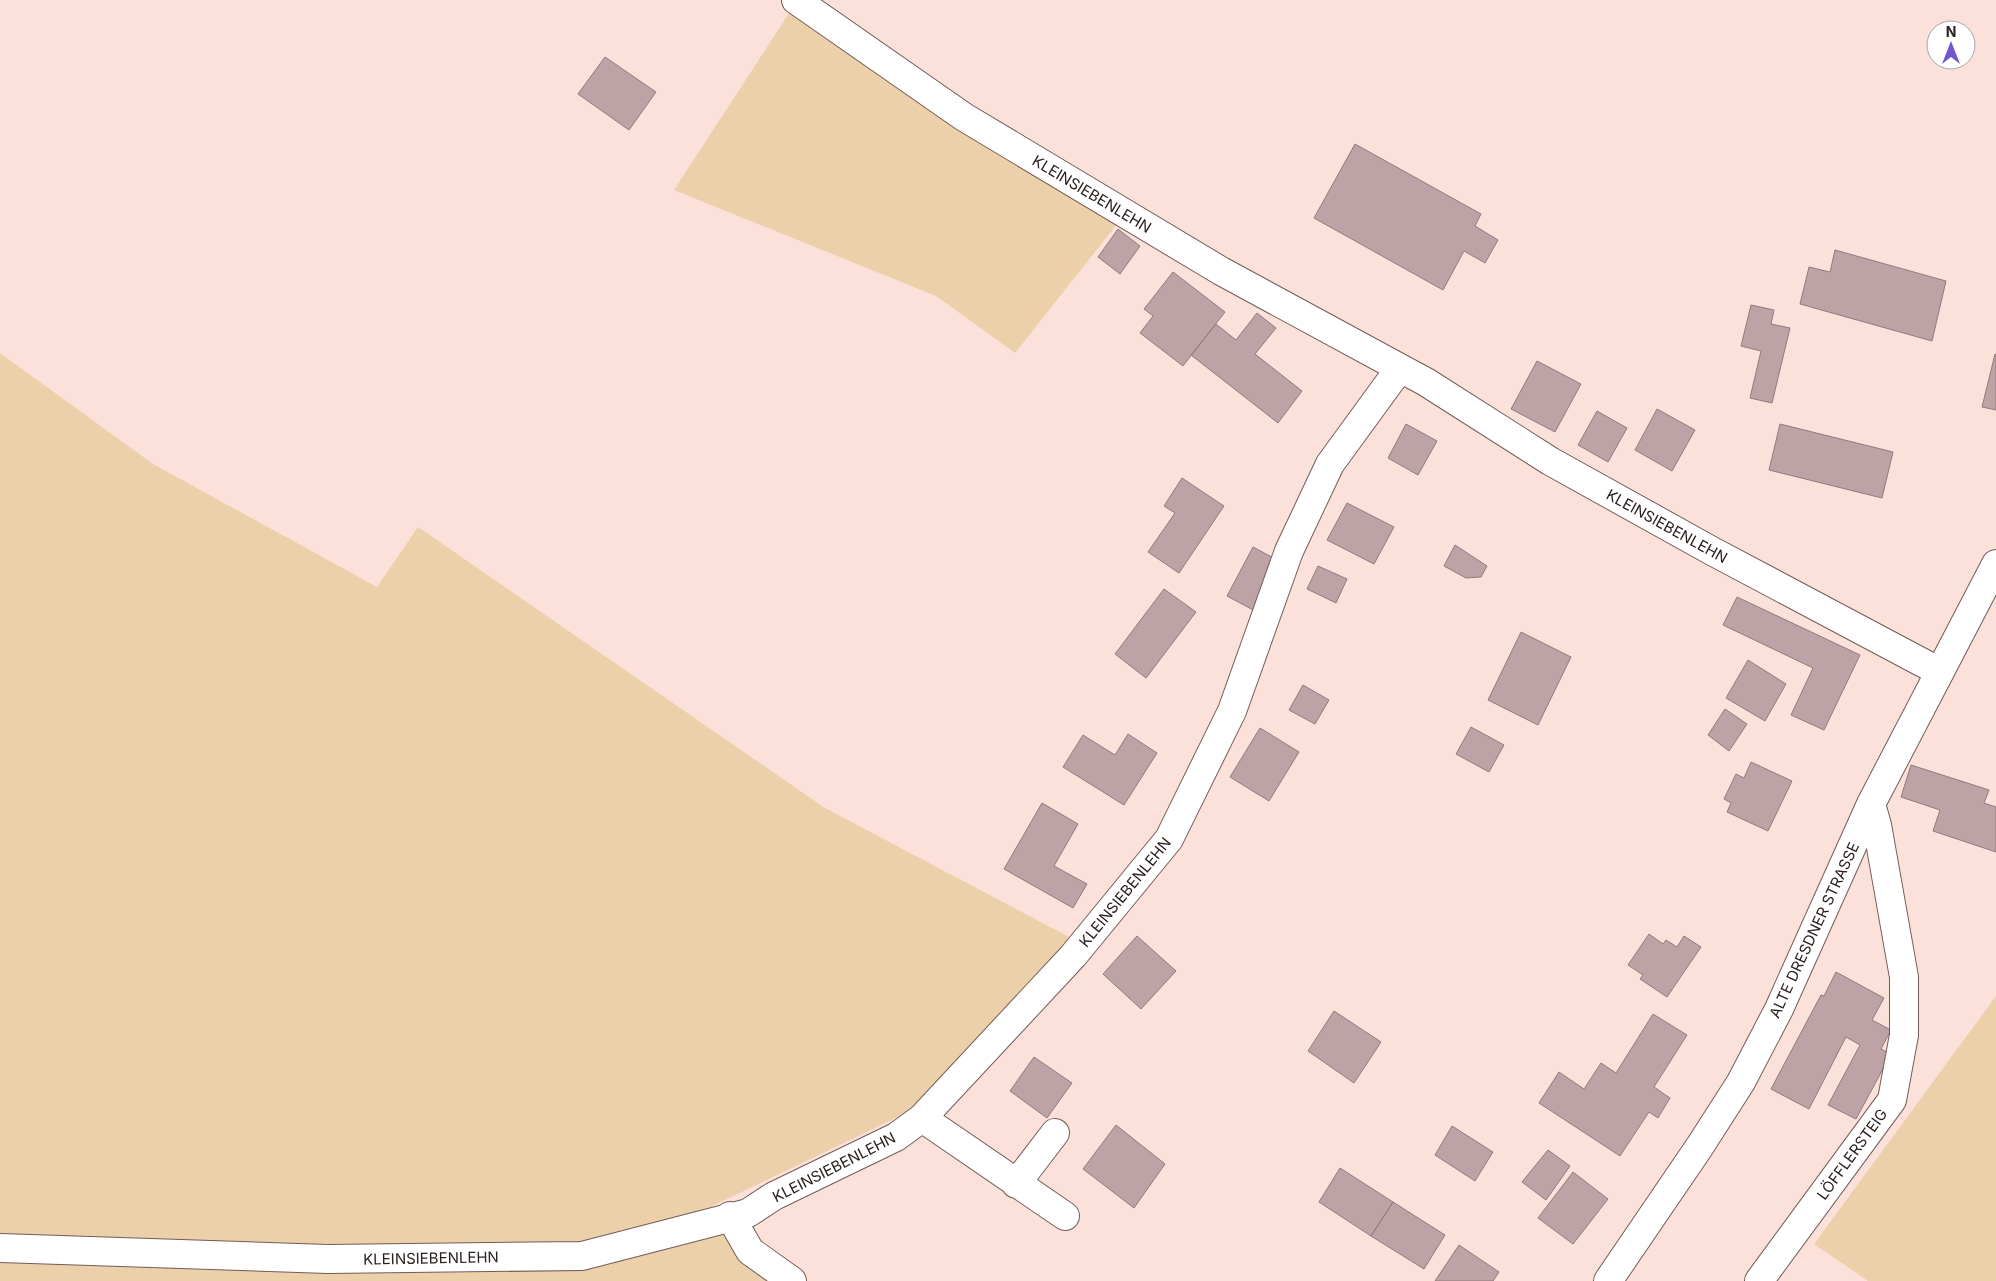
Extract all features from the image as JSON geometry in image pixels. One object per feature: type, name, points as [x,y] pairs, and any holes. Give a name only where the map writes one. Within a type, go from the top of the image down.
[{"type":"street","name":"KLEINSIEBENLEHN","points":[[796,0],[964,117],[1221,271],[1426,382],[1550,462],[1712,551],[1940,672]]},
{"type":"street","name":"KLEINSIEBENLEHN","points":[[0,1248],[328,1259],[582,1256],[730,1216],[748,1213],[774,1196],[896,1137],[922,1118],[1074,956],[1169,840],[1232,711],[1289,551],[1330,464],[1400,368]]},
{"type":"street","name":"ALTE DRESDNER STRASSE","points":[[1608,1281],[1700,1146],[1740,1082],[1779,1009],[1871,804],[1996,564]]},
{"type":"street","name":"LÖFFLERSTEIG","points":[[1759,1281],[1892,1100],[1904,1036],[1904,977],[1877,826],[1871,804]]},
{"type":"street","points":[[922,1118],[1065,1216]]},
{"type":"street","points":[[1016,1184],[1055,1133]]},
{"type":"street","points":[[730,1216],[750,1251],[792,1281]]},
{"type":"shaded area","points":[[797,1],[1125,214],[1015,353],[936,296],[674,190]]},
{"type":"shaded area","points":[[0,353],[153,464],[377,587],[418,527],[825,808],[1073,939],[906,1113],[698,1213],[782,1281],[0,1281]]},
{"type":"shaded area","points":[[1996,996],[1996,1281],[1868,1281],[1814,1244]]},
{"type":"building","points":[[605,57],[656,92],[629,130],[578,94]]},
{"type":"building","points":[[1355,144],[1481,214],[1475,226],[1498,240],[1485,263],[1464,251],[1443,290],[1314,218]]},
{"type":"building","points":[[1118,229],[1140,246],[1120,274],[1098,257]]},
{"type":"building","points":[[1835,250],[1946,281],[1932,341],[1800,304],[1809,267],[1830,272]]},
{"type":"building","points":[[1173,272],[1225,312],[1183,366],[1140,333],[1153,316],[1144,309]]},
{"type":"building","points":[[1751,305],[1774,310],[1771,324],[1790,328],[1772,403],[1750,398],[1761,351],[1741,346]]},
{"type":"building","points":[[1257,313],[1276,328],[1255,354],[1302,391],[1278,423],[1191,355],[1216,324],[1236,340]]},
{"type":"building","points":[[1996,355],[1996,410],[1982,407]]},
{"type":"building","points":[[1537,361],[1581,384],[1555,432],[1511,409]]},
{"type":"building","points":[[1657,409],[1695,430],[1672,471],[1635,450]]},
{"type":"building","points":[[1597,411],[1627,428],[1608,462],[1578,445]]},
{"type":"building","points":[[1406,424],[1437,441],[1418,475],[1388,458]]},
{"type":"building","points":[[1780,424],[1893,452],[1882,498],[1769,470]]},
{"type":"building","points":[[1182,478],[1224,506],[1179,573],[1148,552],[1175,513],[1164,506]]},
{"type":"building","points":[[1347,503],[1394,527],[1374,564],[1327,540]]},
{"type":"building","points":[[1455,545],[1487,566],[1481,577],[1466,578],[1444,566]]},
{"type":"building","points":[[1253,547],[1283,563],[1257,612],[1227,596]]},
{"type":"building","points":[[1318,566],[1347,579],[1336,603],[1307,589]]},
{"type":"building","points":[[1164,589],[1196,612],[1146,678],[1115,654]]},
{"type":"building","points":[[1737,597],[1860,655],[1824,730],[1791,715],[1813,668],[1723,625]]},
{"type":"building","points":[[1521,632],[1571,657],[1538,725],[1488,700]]},
{"type":"building","points":[[1748,660],[1786,684],[1765,721],[1726,698]]},
{"type":"building","points":[[1303,685],[1329,700],[1315,724],[1289,710]]},
{"type":"building","points":[[1725,709],[1747,724],[1729,751],[1708,735]]},
{"type":"building","points":[[1471,727],[1504,745],[1489,772],[1456,754]]},
{"type":"building","points":[[1260,728],[1299,752],[1269,801],[1230,777]]},
{"type":"building","points":[[1128,734],[1157,753],[1124,805],[1063,767],[1083,735],[1115,755]]},
{"type":"building","points":[[1751,762],[1792,781],[1768,831],[1727,812],[1731,803],[1724,799],[1736,774],[1744,778]]},
{"type":"building","points":[[1911,765],[1989,790],[1984,803],[1996,807],[1996,852],[1933,831],[1940,810],[1901,797]]},
{"type":"building","points":[[1042,803],[1078,824],[1054,866],[1087,884],[1073,908],[1004,869]]},
{"type":"building","points":[[1649,934],[1663,944],[1666,940],[1677,947],[1684,936],[1701,947],[1667,997],[1640,979],[1643,975],[1628,965]]},
{"type":"building","points":[[1137,936],[1176,971],[1141,1009],[1103,974]]},
{"type":"building","points":[[1836,972],[1884,998],[1872,1020],[1891,1030],[1881,1049],[1891,1054],[1856,1119],[1828,1105],[1860,1045],[1846,1037],[1809,1109],[1771,1089],[1821,995],[1824,996]]},
{"type":"building","points":[[1334,1011],[1381,1042],[1354,1083],[1308,1051]]},
{"type":"building","points":[[1653,1014],[1687,1035],[1654,1087],[1670,1098],[1658,1118],[1649,1112],[1620,1156],[1539,1103],[1559,1072],[1584,1089],[1601,1063],[1616,1073]]},
{"type":"building","points":[[1034,1057],[1072,1083],[1047,1118],[1010,1091]]},
{"type":"building","points":[[1116,1125],[1165,1164],[1134,1208],[1083,1169]]},
{"type":"building","points":[[1452,1126],[1493,1152],[1475,1181],[1435,1155]]},
{"type":"building","points":[[1548,1150],[1570,1166],[1546,1200],[1522,1182]]},
{"type":"building","points":[[1340,1168],[1393,1202],[1371,1236],[1319,1202]]},
{"type":"building","points":[[1573,1172],[1608,1199],[1573,1244],[1538,1218]]},
{"type":"building","points":[[1393,1202],[1445,1235],[1424,1269],[1371,1236]]},
{"type":"building","points":[[1459,1245],[1499,1272],[1493,1281],[1435,1281]]}]
